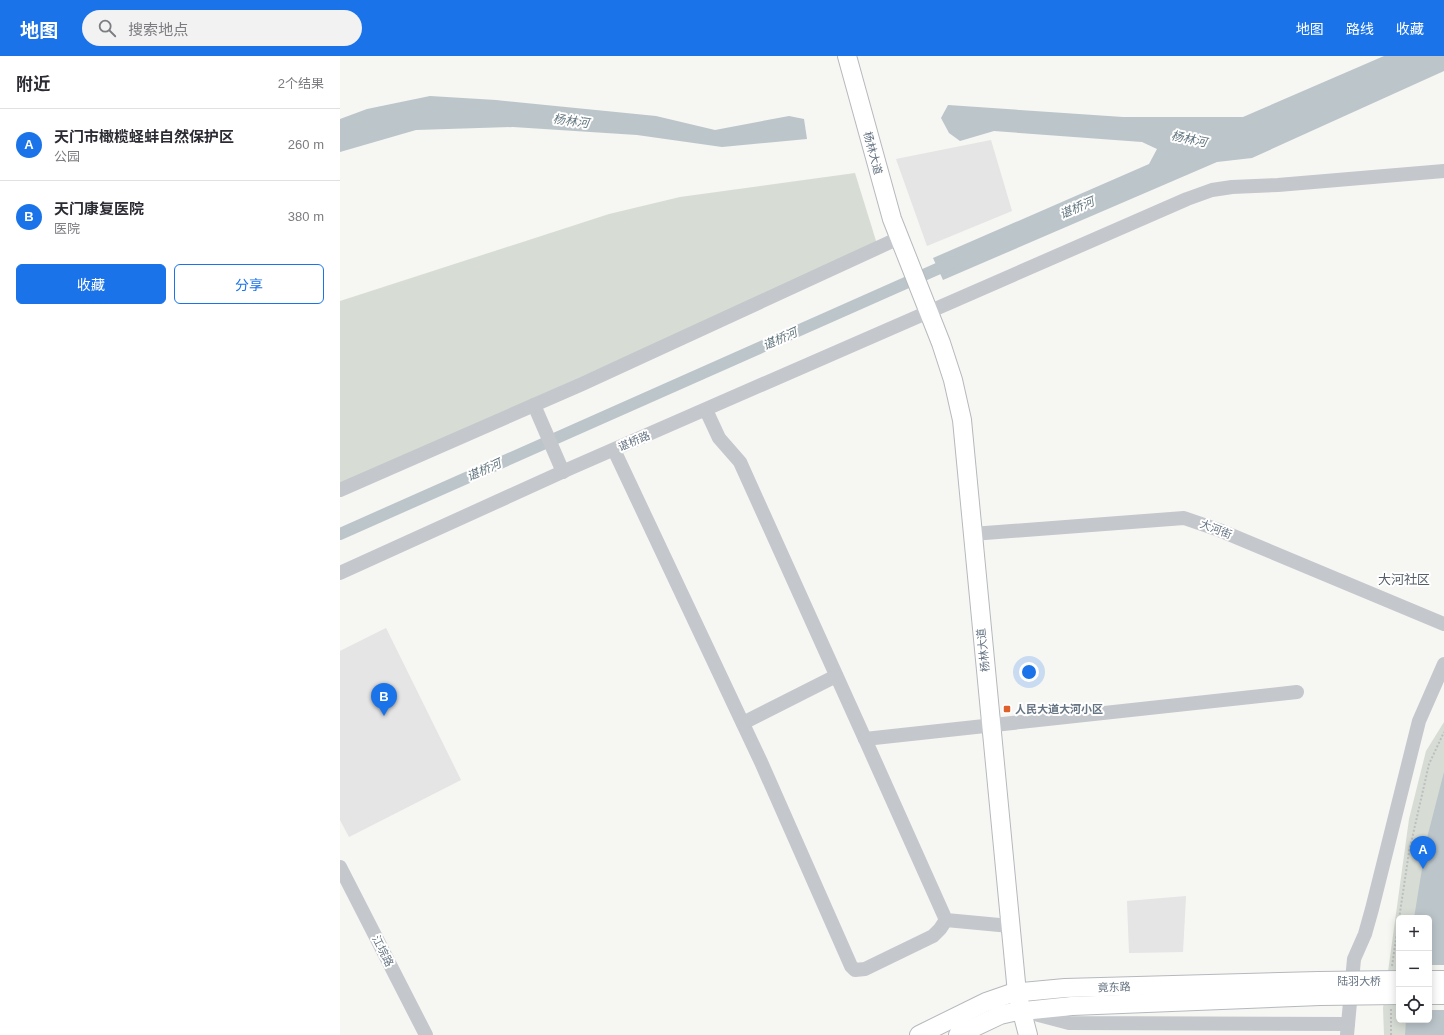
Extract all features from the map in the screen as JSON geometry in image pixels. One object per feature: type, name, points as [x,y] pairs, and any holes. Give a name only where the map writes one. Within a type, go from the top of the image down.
[{"type":"main road","name":"杨林大道","points":[[847,56],[884,193],[901,244],[929,312],[953,380],[962,420],[1018,1011]]},
{"type":"main road","name":"陆羽大桥","points":[[1320,989],[1396,977]]},
{"type":"main road","points":[[1432,980],[1444,980]]},
{"type":"main road","name":"竟东路","points":[[919,1035],[995,998],[1017,993],[1065,988],[1320,989]]},
{"type":"main road","name":"陆羽大桥","points":[[1320,989],[1395,1000]]},
{"type":"main road","name":"竟东路","points":[[958,1035],[1000,1015],[1018,1011],[1320,989]]},
{"type":"main road","points":[[1432,995],[1444,995]]},
{"type":"main road","points":[[1018,1011],[1019,1035]]},
{"type":"main road","points":[[1018,1011],[1028,1035]]},
{"type":"street","name":"谌桥路","points":[[340,573],[564,472],[1187,199],[1212,190],[1232,187],[1278,185],[1444,171]]},
{"type":"street","points":[[340,490],[901,244]]},
{"type":"street","points":[[534,405],[564,472]]},
{"type":"street","points":[[706,410],[719,438],[740,462],[946,920]]},
{"type":"street","points":[[614,450],[743,723],[851,966],[855,970],[861,970],[872,966],[933,936],[940,930],[946,920]]},
{"type":"street","name":"大河街","points":[[972,534],[1184,518],[1219,530],[1444,624]]},
{"type":"street","points":[[1018,1011],[1069,1023],[1348,1029],[1354,959],[1365,934],[1372,909],[1419,721],[1444,664]]},
{"type":"street","points":[[743,723],[836,676]]},
{"type":"street","points":[[865,739],[990,724],[1297,692]]},
{"type":"street","name":"江垸路","points":[[340,867],[426,1035]]},
{"type":"street","points":[[946,920],[1010,926]]},
{"type":"path","points":[[1396,977],[1392,958],[1409,852],[1429,764],[1444,732]]},
{"type":"path","points":[[1391,1035],[1395,1000]]},
{"type":"shaded area","points":[[991,140],[1012,211],[927,246],[896,159]]},
{"type":"shaded area","points":[[855,173],[877,244],[340,485],[340,301],[609,214],[680,197]]},
{"type":"shaded area","points":[[386,628],[461,780],[349,837],[340,820],[340,651]]},
{"type":"shaded area","points":[[1444,722],[1444,1035],[1384,1035],[1383,1008],[1409,819],[1426,751]]},
{"type":"shaded area","points":[[1186,896],[1183,952],[1129,953],[1127,901]]},
{"type":"water","name":"杨林河","points":[[1384,56],[1444,56],[1444,71],[1252,158],[1217,162],[943,280],[933,258],[1149,164],[1157,149],[1142,142],[994,131],[960,141],[949,133],[941,118],[948,105],[1123,117],[1243,117]]},
{"type":"water","name":"杨林河","points":[[430,96],[496,100],[656,116],[715,130],[789,116],[804,119],[807,139],[722,147],[637,135],[513,127],[416,130],[340,152],[340,119],[367,109]]},
{"type":"water","points":[[1444,772],[1444,1035],[1405,1035],[1406,1023],[1432,1023],[1432,915],[1414,915],[1427,838]]},
{"type":"pier","points":[[1432,965],[1444,965],[1444,1010],[1432,1010]]},
{"type":"waterway","name":"谌桥河","points":[[340,534],[953,262]]},
{"type":"place","name":"人民大道大河小区","points":[[1007,709]]},
{"type":"place","name":"天门康复医院","points":[[384,716]]},
{"type":"place","name":"天门市橄榄蛏蚌自然保护区","points":[[1423,869]]},
{"type":"district","name":"大河社区","points":[[1404,579]]}]
